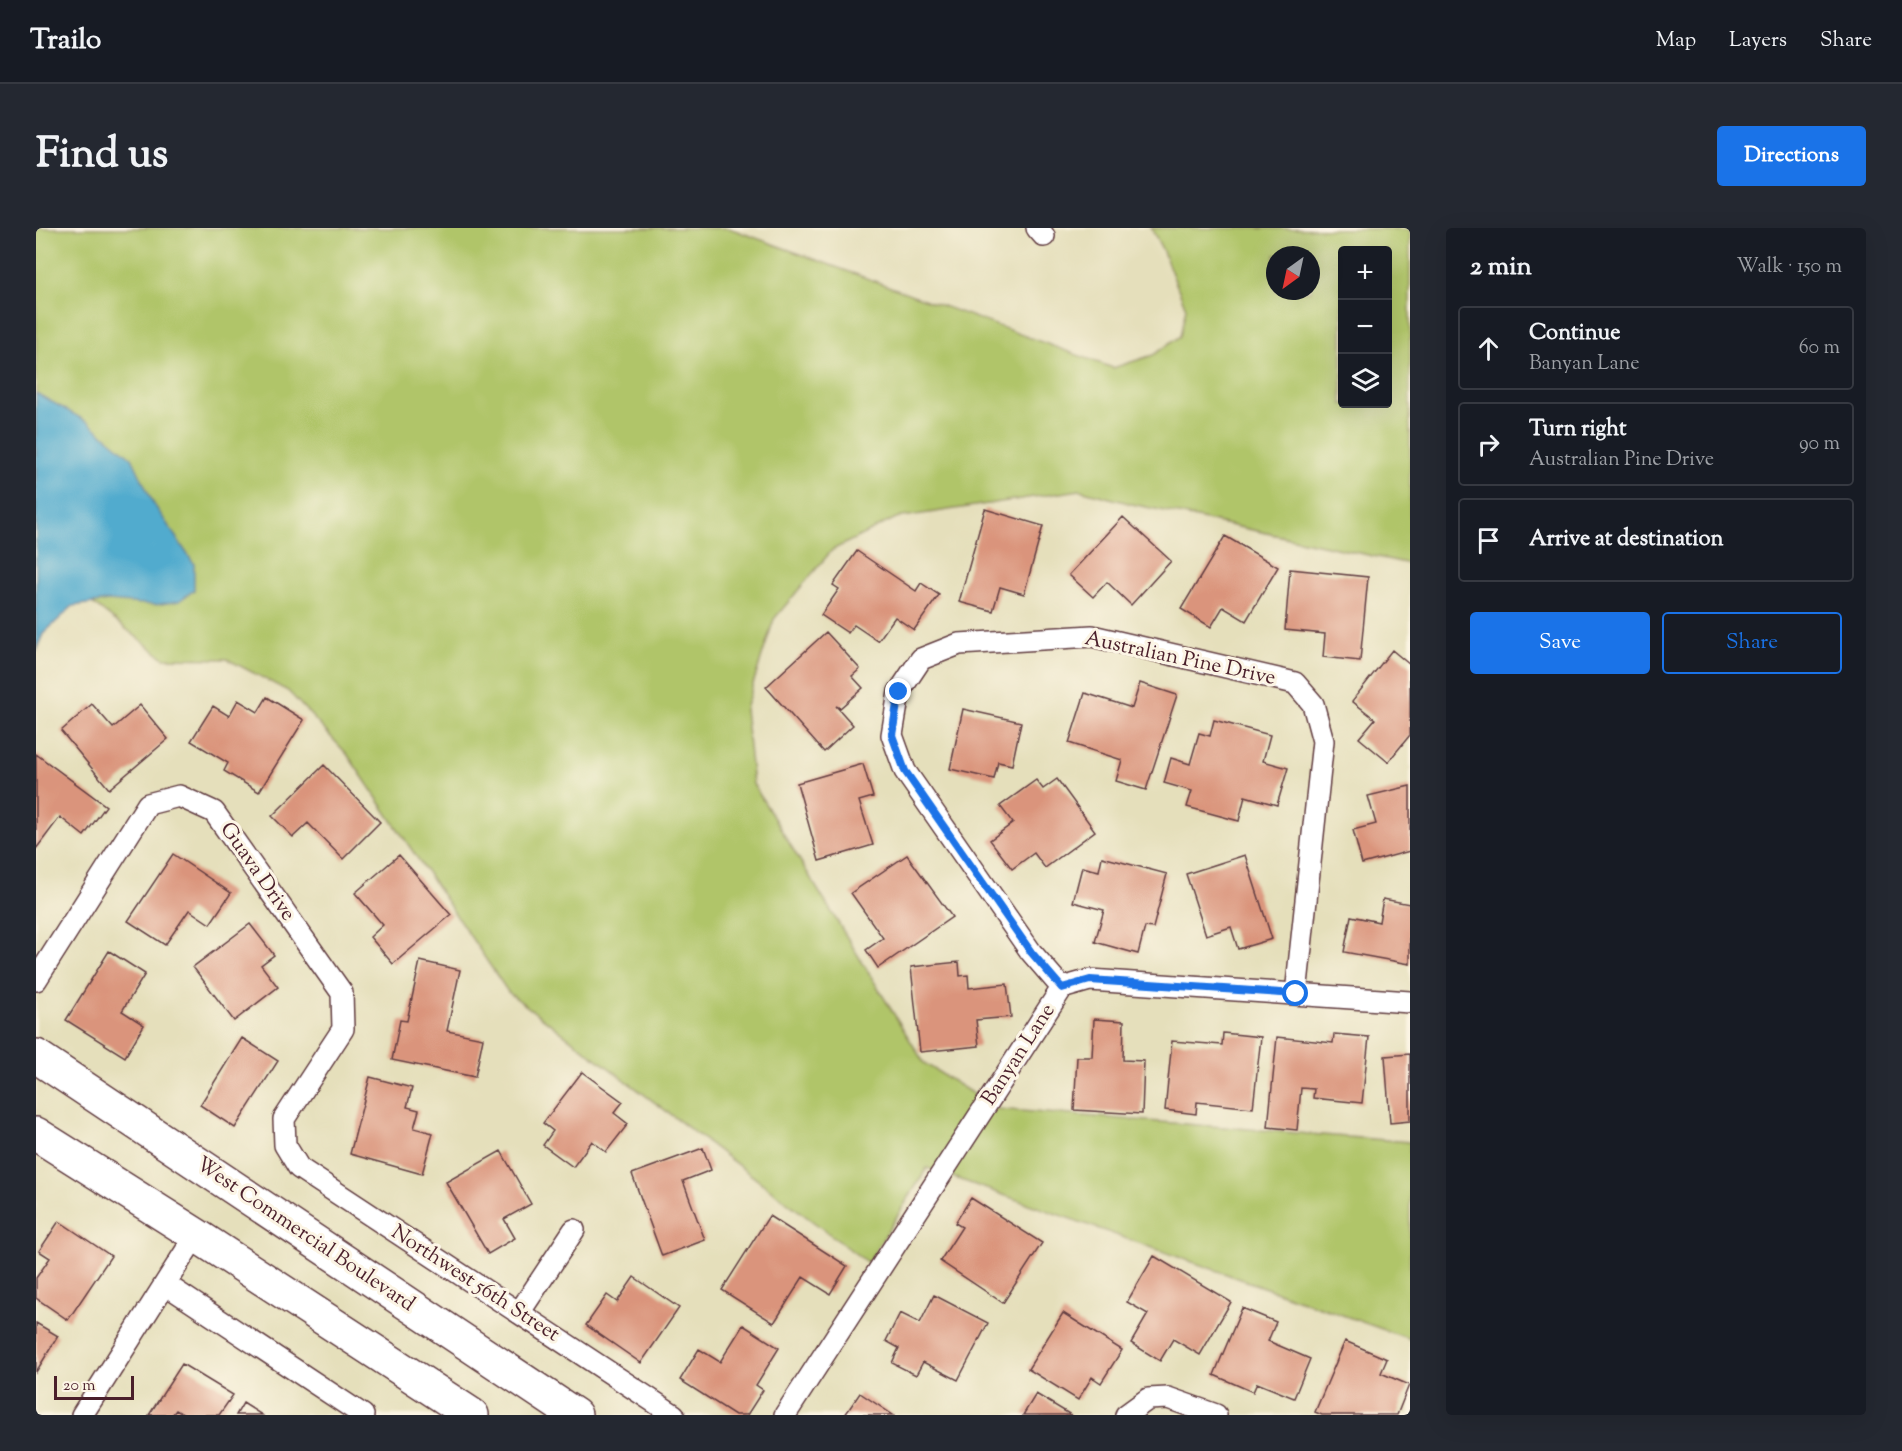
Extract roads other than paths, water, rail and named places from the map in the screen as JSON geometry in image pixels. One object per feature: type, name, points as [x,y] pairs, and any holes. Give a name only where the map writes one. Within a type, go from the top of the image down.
[{"type":"highway","name":"West Commercial Boulevard","points":[[36,1056],[575,1415]]},
{"type":"highway","points":[[36,1134],[472,1415]]},
{"type":"street","name":"Australian Pine Drive","points":[[1062,988],[1031,952],[905,771],[892,735],[899,692],[921,660],[959,644],[1092,636],[1295,683],[1313,704],[1323,741],[1296,994]]},
{"type":"street","name":"Guava Drive","points":[[36,980],[147,804],[179,796],[214,812],[342,993],[343,1029],[284,1119],[285,1145]]},
{"type":"street","name":"Banyan Lane","points":[[784,1415],[1062,988],[1090,980],[1410,1002]]},
{"type":"street","name":"Northwest 56th Street","points":[[285,1145],[299,1168],[674,1415]]},
{"type":"street","points":[[519,1313],[574,1230]]},
{"type":"street","points":[[82,1415],[196,1235]]},
{"type":"street","points":[[165,1284],[363,1415]]},
{"type":"street","points":[[1126,1415],[1148,1400],[1168,1398],[1216,1415]]},
{"type":"water","points":[[36,393],[88,422],[132,458],[153,503],[194,564],[194,590],[179,601],[155,605],[108,601],[73,606],[43,634],[36,651]]}]
